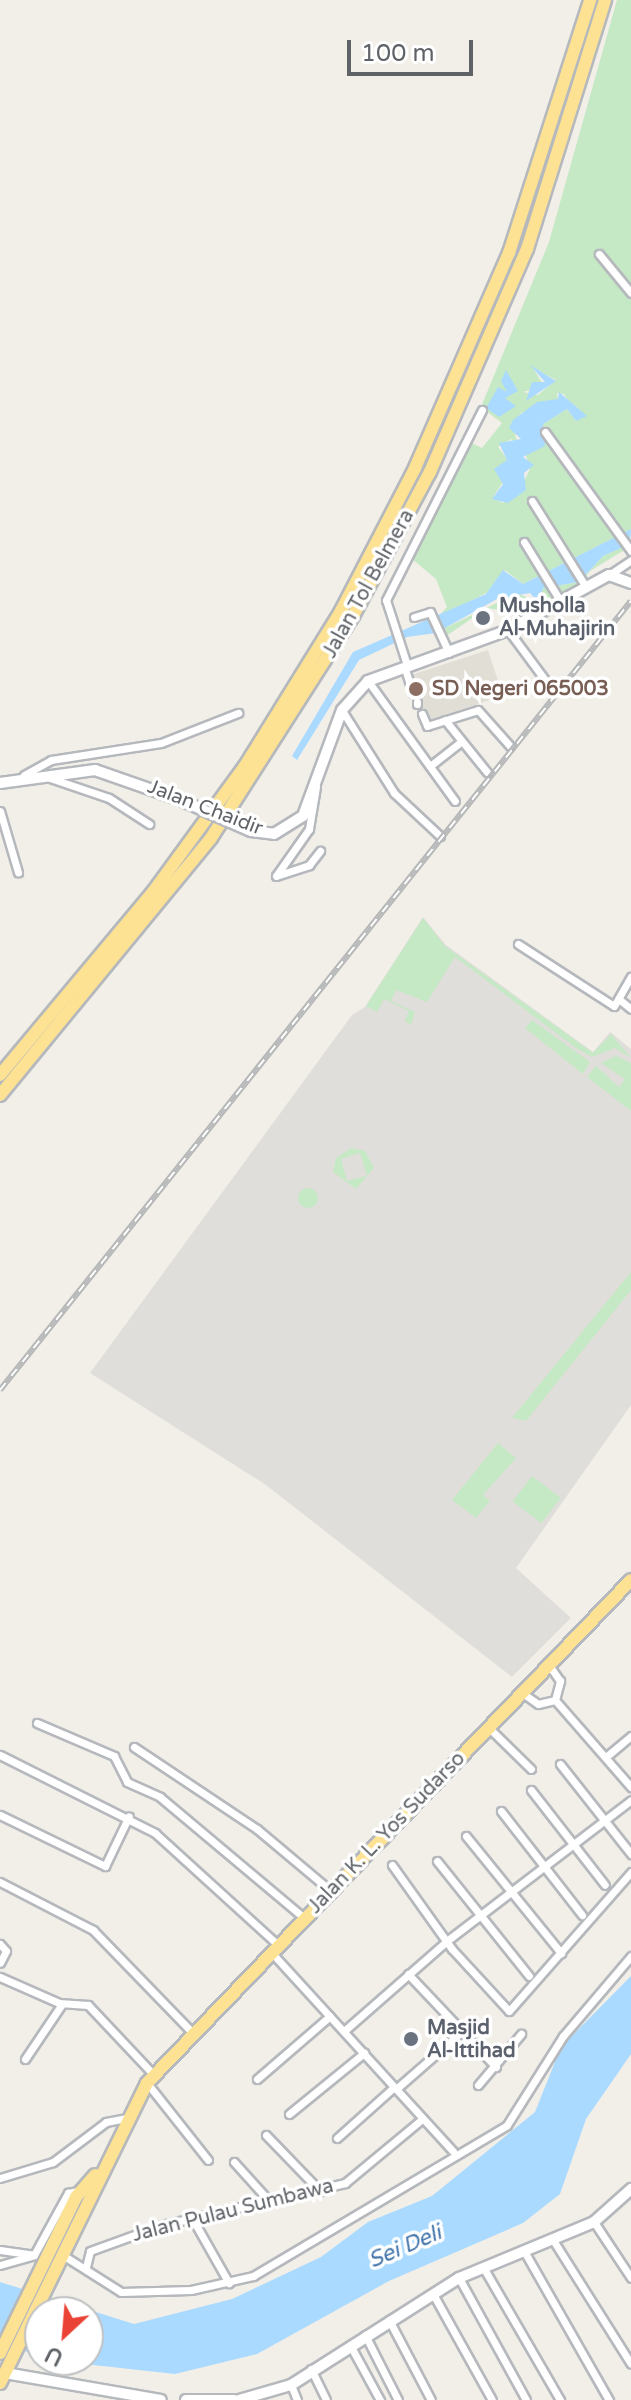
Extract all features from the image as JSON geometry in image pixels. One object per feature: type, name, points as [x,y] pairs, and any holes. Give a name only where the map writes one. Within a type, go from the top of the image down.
[{"type":"highway","name":"Jalan Tol Belmera","points":[[0,1075],[144,904],[245,766],[347,599],[415,468],[509,253],[590,0]]},
{"type":"highway","name":"Jalan Tol Belmera","points":[[0,1095],[211,838],[353,616],[430,472],[527,249],[605,0]]},
{"type":"highway","name":"Jalan K. L. Yos Sudarso","points":[[102,2167],[148,2081],[192,2032],[631,1580]]},
{"type":"highway","points":[[2,2378],[6,2351],[82,2190],[102,2167]]},
{"type":"highway","points":[[44,2274],[61,2254],[102,2167]]},
{"type":"street","points":[[599,254],[631,293]]},
{"type":"street","points":[[413,693],[386,600],[482,410]]},
{"type":"street","points":[[545,432],[631,550]]},
{"type":"street","points":[[532,501],[585,585]]},
{"type":"street","points":[[524,542],[561,602]]},
{"type":"street","points":[[609,575],[631,560]]},
{"type":"street","points":[[609,575],[631,583]]},
{"type":"street","name":"Jalan Chaidir","points":[[0,783],[24,775],[95,770],[178,799],[251,831],[274,834],[296,824],[316,787],[342,710],[368,681],[508,630],[561,602],[585,585],[609,575]]},
{"type":"street","points":[[414,617],[433,617],[449,653]]},
{"type":"street","points":[[508,630],[551,688]]},
{"type":"street","points":[[368,681],[455,801]]},
{"type":"street","points":[[342,710],[401,802],[440,836]]},
{"type":"street","points":[[422,714],[427,726],[478,710],[510,746]]},
{"type":"street","points":[[24,775],[51,760],[161,743],[238,713]]},
{"type":"street","points":[[445,720],[458,744],[487,772]]},
{"type":"street","points":[[430,766],[458,744]]},
{"type":"street","points":[[42,773],[109,798],[149,824]]},
{"type":"street","points":[[316,787],[309,829],[276,876],[309,865],[320,851]]},
{"type":"street","points":[[0,811],[18,872]]},
{"type":"street","points":[[518,944],[611,1006],[620,1000],[631,977]]},
{"type":"street","points":[[620,1000],[631,1009]]},
{"type":"street","points":[[548,1664],[560,1681],[555,1700]]},
{"type":"street","points":[[521,1691],[538,1704],[555,1700]]},
{"type":"street","points":[[555,1700],[631,1787]]},
{"type":"street","points":[[37,1723],[114,1756],[127,1782],[160,1797],[304,1918]]},
{"type":"street","points":[[488,1727],[531,1769]]},
{"type":"street","points":[[607,1756],[631,1736]]},
{"type":"street","points":[[134,1747],[257,1829],[331,1891]]},
{"type":"street","points":[[0,1755],[129,1816],[274,1948],[330,2016],[453,2151]]},
{"type":"street","points":[[560,1764],[631,1854]]},
{"type":"street","points":[[531,1790],[605,1885]]},
{"type":"street","points":[[344,2031],[448,1940],[570,1842],[631,1800]]},
{"type":"street","points":[[501,1811],[582,1915]]},
{"type":"street","points":[[0,1815],[105,1866],[129,1816]]},
{"type":"street","points":[[466,1836],[561,1953]]},
{"type":"street","points":[[437,1861],[529,1976]]},
{"type":"street","points":[[392,1865],[448,1940],[509,2011],[631,1872]]},
{"type":"street","points":[[0,1882],[93,1930],[192,2032]]},
{"type":"street","points":[[0,1944],[6,1951],[0,1963]]},
{"type":"street","points":[[61,2254],[121,2292],[229,2283],[283,2260],[453,2151],[516,2115],[563,2036],[631,1956]]},
{"type":"street","points":[[408,1974],[460,2033],[496,2067]]},
{"type":"street","points":[[0,1977],[62,2004],[88,2005],[208,2160]]},
{"type":"street","points":[[25,2059],[62,2004]]},
{"type":"street","points":[[257,2079],[330,2016]]},
{"type":"street","points":[[337,2138],[460,2033]]},
{"type":"street","points":[[478,2085],[521,2034]]},
{"type":"street","points":[[289,2114],[364,2053]]},
{"type":"street","points":[[0,2178],[53,2162],[106,2122],[126,2118]]},
{"type":"street","name":"Jalan Pulau Sumbawa","points":[[86,2267],[90,2251],[192,2218],[271,2203],[351,2181],[422,2119]]},
{"type":"street","points":[[266,2135],[320,2191]]},
{"type":"street","points":[[234,2162],[271,2203]]},
{"type":"street","points":[[0,2265],[34,2255],[68,2193],[82,2190]]},
{"type":"street","points":[[186,2400],[236,2400],[291,2385],[311,2369],[459,2278],[594,2222],[630,2195]]},
{"type":"street","points":[[192,2218],[229,2283]]},
{"type":"street","points":[[594,2222],[631,2278]]},
{"type":"street","points":[[553,2240],[631,2364]]},
{"type":"street","points":[[0,2250],[34,2255]]},
{"type":"street","points":[[524,2251],[609,2400]]},
{"type":"street","points":[[483,2267],[560,2400]]},
{"type":"street","points":[[459,2278],[526,2400]]},
{"type":"street","points":[[433,2294],[492,2400]]},
{"type":"street","points":[[389,2320],[431,2400]]},
{"type":"street","points":[[365,2335],[398,2400]]},
{"type":"street","points":[[350,2345],[380,2400]]},
{"type":"street","points":[[311,2369],[326,2400]]},
{"type":"street","points":[[2,2378],[95,2396],[161,2400]]},
{"type":"street","points":[[291,2385],[297,2400]]},
{"type":"shaded area","points":[[488,650],[503,696],[422,722],[407,676]]},
{"type":"shaded area","points":[[423,917],[446,945],[593,1052],[610,1032],[631,1049],[631,1405],[516,1568],[571,1618],[512,1677],[266,1485],[90,1373],[352,1015],[365,1007]]},
{"type":"green space","points":[[617,0],[631,0],[631,529],[523,584],[505,570],[496,588],[437,618],[447,607],[436,579],[412,559],[467,441],[482,448],[502,423],[481,407],[549,242]],"holes":[[[533,368],[556,380],[538,395],[523,392],[544,386]],[[557,393],[564,394],[574,412],[584,414],[576,421],[567,409],[543,424],[542,445],[525,452],[530,469],[523,483],[503,503],[493,497],[503,482],[495,469],[508,460],[498,447],[511,439],[518,444],[513,428],[521,413],[558,400]]]},
{"type":"green space","points":[[631,543],[631,546],[590,571],[581,583],[521,613],[487,608],[446,636],[441,630],[517,593],[539,603],[543,588],[579,582],[603,556]]},
{"type":"green space","points":[[423,918],[445,946],[593,1053],[611,1034],[631,1058],[615,1048],[592,1057],[576,1048],[455,957],[427,1002],[396,990],[391,1001],[415,1012],[411,1025],[405,1021],[409,1011],[384,999],[377,1012],[366,1006]]},
{"type":"green space","points":[[532,1020],[590,1062],[583,1074],[525,1028]]},
{"type":"green space","points":[[616,1056],[631,1063],[631,1111],[587,1077],[596,1066],[619,1087],[625,1079],[601,1063]]},
{"type":"green space","points":[[351,1148],[365,1151],[374,1168],[356,1189],[333,1172],[336,1158]],"holes":[[[360,1153],[367,1176],[347,1181],[341,1159]]]},
{"type":"green space","points":[[308,1188],[315,1191],[318,1198],[315,1205],[308,1208],[301,1205],[298,1198],[301,1191]]},
{"type":"green space","points":[[631,1272],[631,1290],[526,1421],[512,1418]]},
{"type":"green space","points":[[498,1443],[516,1458],[483,1495],[490,1501],[476,1518],[452,1500]]},
{"type":"green space","points":[[532,1476],[561,1498],[541,1523],[513,1502]]},
{"type":"water","points":[[530,365],[556,381],[526,401],[532,382],[545,382]]},
{"type":"water","points":[[506,370],[518,391],[505,398],[516,406],[499,417],[486,408],[498,387],[507,392],[501,381]]},
{"type":"water","points":[[559,392],[587,416],[576,421],[567,409],[543,424],[545,446],[523,457],[534,465],[524,473],[526,490],[508,503],[492,499],[503,484],[494,469],[507,460],[499,443],[521,439],[509,428],[513,420],[537,402],[558,399]]},
{"type":"water","points":[[631,529],[630,544],[603,556],[579,582],[543,588],[539,603],[530,593],[497,599],[436,633],[407,637],[359,660],[297,760],[292,756],[353,652],[486,594],[503,570],[523,584]]},
{"type":"water","name":"Sei Deli","points":[[631,1976],[631,2054],[586,2119],[560,2194],[523,2223],[389,2281],[257,2354],[175,2374],[104,2366],[104,2315],[134,2324],[232,2299],[321,2257],[368,2222],[432,2196],[535,2112],[561,2047]]},
{"type":"water","points":[[0,2282],[45,2296],[24,2296],[24,2351],[0,2341]]},
{"type":"railway","points":[[0,1390],[631,601]]},
{"type":"place","name":"Musholla Al-Muhajirin","points":[[483,618]]},
{"type":"place","name":"SD Negeri 065003","points":[[416,689]]},
{"type":"place","name":"Masjid Al-Ittihad","points":[[411,2039]]}]
